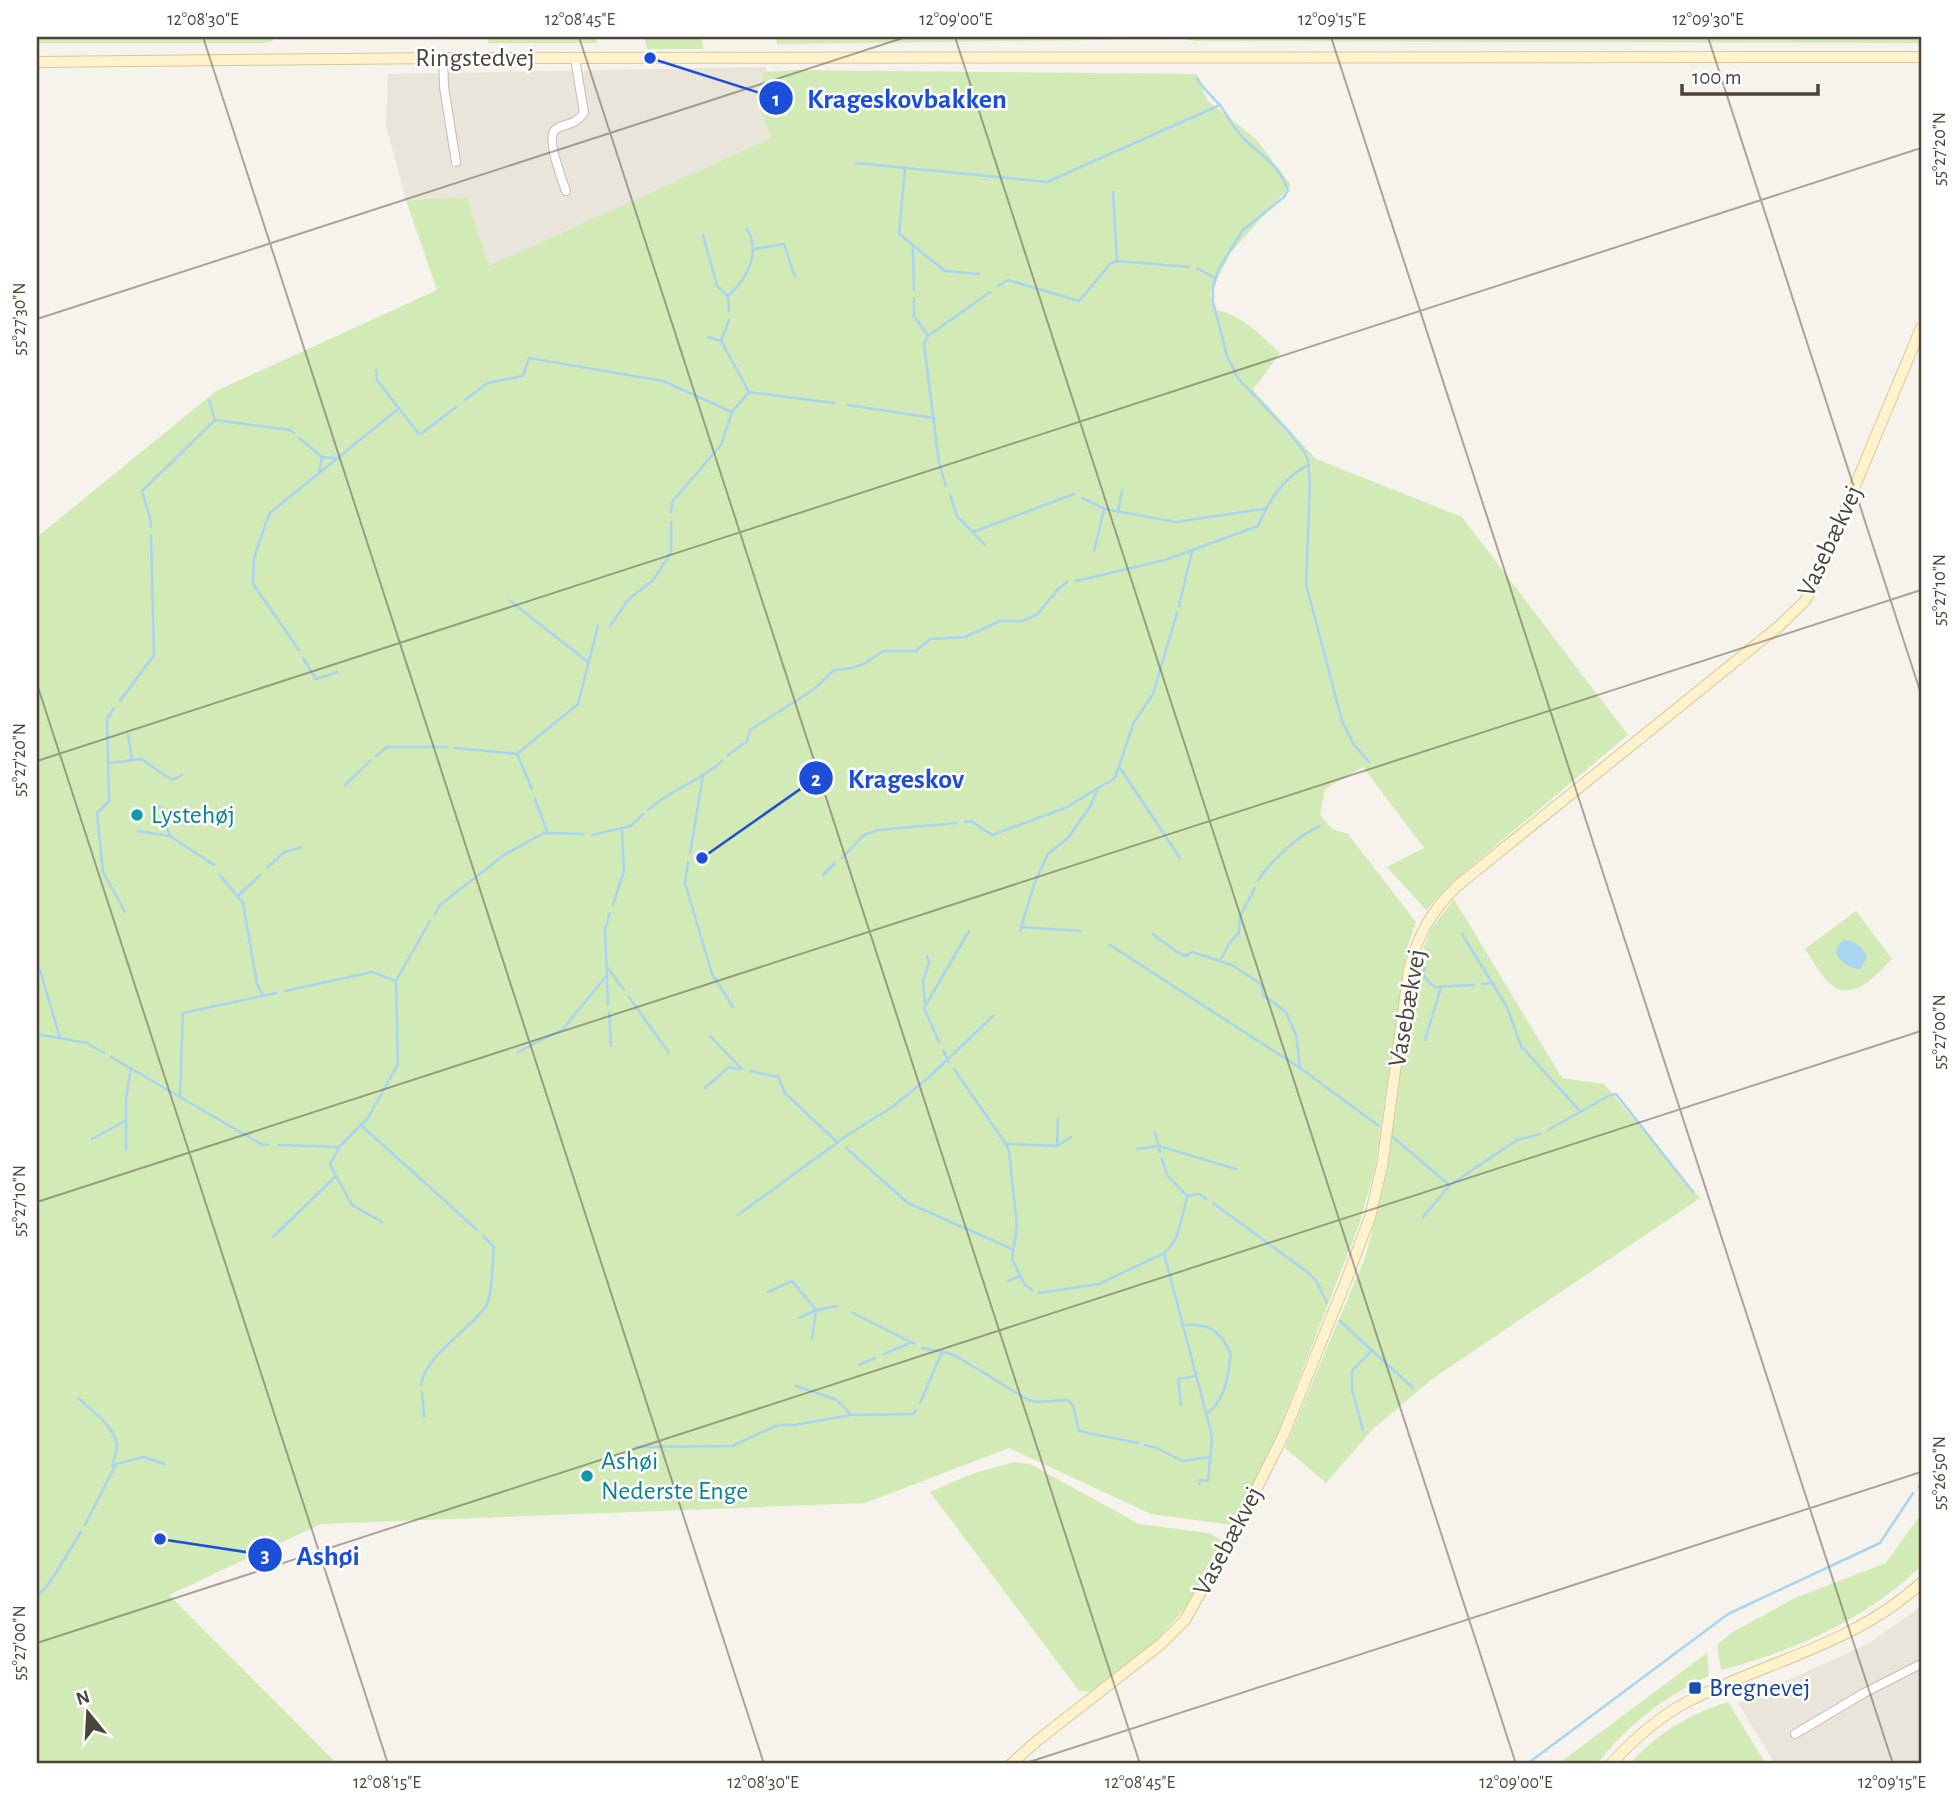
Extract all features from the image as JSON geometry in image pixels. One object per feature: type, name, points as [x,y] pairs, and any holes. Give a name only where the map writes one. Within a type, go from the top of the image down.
[{"type":"street","name":"Ringstedvej","points":[[37,62],[443,58],[1921,57]]},
{"type":"street","points":[[443,58],[444,87],[456,162]]},
{"type":"street","points":[[566,191],[553,147],[552,134],[556,129],[576,123],[584,113],[575,58]]},
{"type":"street","name":"Vasebækvej","points":[[1011,1764],[1161,1644],[1185,1620],[1236,1530],[1283,1436],[1370,1217],[1382,1166],[1409,970],[1425,923],[1457,886],[1778,627],[1805,601],[1834,539],[1921,328]]},
{"type":"street","points":[[1611,1764],[1642,1733],[1688,1701],[1839,1639],[1887,1611],[1921,1583]]},
{"type":"street","points":[[1795,1734],[1864,1693],[1921,1664]]},
{"type":"shaded area","points":[[766,67],[771,138],[489,267],[467,197],[406,200],[386,125],[388,74]]},
{"type":"shaded area","points":[[1921,1606],[1921,1764],[1775,1764],[1738,1703],[1870,1643]]},
{"type":"green space","points":[[37,37],[273,37],[273,41],[37,43]]},
{"type":"green space","points":[[488,37],[596,37],[597,43],[488,43]]},
{"type":"green space","points":[[644,37],[702,37],[703,49],[647,49]]},
{"type":"green space","points":[[776,37],[1921,37],[1921,43],[1183,39],[777,44]]},
{"type":"green space","points":[[796,70],[1197,74],[1207,100],[1256,139],[1291,185],[1231,252],[1210,294],[1216,310],[1243,321],[1280,353],[1253,390],[1316,459],[1462,517],[1628,735],[1451,883],[1426,910],[1387,867],[1424,848],[1363,767],[1325,789],[1320,815],[1332,829],[1348,834],[1416,922],[1407,948],[1375,1169],[1359,1225],[1276,1438],[1233,1525],[1151,1514],[1009,1448],[865,1503],[321,1524],[169,1595],[337,1764],[37,1764],[37,537],[216,391],[437,290],[406,200],[467,197],[489,266],[771,138],[758,104],[764,72]]},
{"type":"green space","points":[[1454,899],[1562,1078],[1604,1084],[1700,1198],[1432,1379],[1372,1430],[1326,1483],[1285,1448],[1366,1255],[1387,1172],[1415,971],[1431,929]]},
{"type":"green space","points":[[1856,911],[1892,959],[1865,984],[1849,990],[1840,990],[1824,978],[1805,949]]},
{"type":"green space","points":[[1014,1462],[1030,1464],[1139,1524],[1209,1533],[1221,1540],[1186,1607],[1155,1642],[1091,1691],[1079,1691],[930,1492],[972,1474]]},
{"type":"green space","points":[[1921,1514],[1921,1566],[1900,1585],[1828,1631],[1775,1653],[1721,1670],[1717,1645],[1731,1633],[1795,1598],[1886,1563]]},
{"type":"green space","points":[[1707,1653],[1709,1676],[1647,1713],[1620,1737],[1597,1764],[1558,1764]]},
{"type":"green space","points":[[1728,1702],[1766,1764],[1630,1764],[1651,1743],[1674,1726],[1700,1712]]},
{"type":"water","points":[[1844,940],[1855,943],[1865,953],[1867,957],[1861,969],[1844,963],[1837,954],[1839,945]]},
{"type":"waterway","points":[[1197,78],[1241,136],[1275,168],[1288,190],[1284,197],[1243,230],[1218,270],[1213,288],[1213,302],[1227,356],[1238,378],[1287,430],[1308,460],[1310,482],[1306,584],[1342,721],[1354,745],[1369,762]]},
{"type":"waterway","points":[[856,163],[1047,182],[1220,105]]},
{"type":"waterway","points":[[905,169],[899,234],[945,271],[979,274]]},
{"type":"waterway","points":[[1113,192],[1117,261]]},
{"type":"waterway","points":[[729,311],[728,296],[746,274],[752,256],[753,247],[747,229]]},
{"type":"waterway","points":[[703,235],[717,286],[728,296]]},
{"type":"waterway","points":[[754,249],[784,244],[795,277]]},
{"type":"waterway","points":[[913,248],[914,290]]},
{"type":"waterway","points":[[998,286],[1008,280],[1079,301],[1111,263],[1117,261],[1189,267]]},
{"type":"waterway","points":[[1197,268],[1215,278]]},
{"type":"waterway","points":[[946,486],[939,463],[924,344],[928,336],[990,292]]},
{"type":"waterway","points":[[914,298],[914,316],[928,336]]},
{"type":"waterway","points":[[729,320],[721,341],[749,392]]},
{"type":"waterway","points":[[708,337],[721,341]]},
{"type":"waterway","points":[[465,400],[488,383],[523,376],[529,358],[663,381],[732,412]]},
{"type":"waterway","points":[[376,370],[377,380],[418,433],[422,433],[456,407]]},
{"type":"waterway","points":[[749,392],[834,403]]},
{"type":"waterway","points":[[671,512],[672,502],[721,445],[732,412],[749,392]]},
{"type":"waterway","points":[[209,400],[215,420],[290,430],[294,433]]},
{"type":"waterway","points":[[848,405],[934,418]]},
{"type":"waterway","points":[[299,650],[253,584],[254,558],[268,517],[398,409]]},
{"type":"waterway","points":[[151,527],[142,491],[215,420]]},
{"type":"waterway","points":[[299,438],[322,457]]},
{"type":"waterway","points":[[319,472],[322,457],[335,458]]},
{"type":"waterway","points":[[1076,581],[1165,560],[1258,526],[1278,491],[1292,476],[1309,465]]},
{"type":"waterway","points":[[1118,512],[1122,491]]},
{"type":"waterway","points":[[973,532],[1074,494]]},
{"type":"waterway","points":[[950,495],[957,516],[985,545]]},
{"type":"waterway","points":[[1082,498],[1105,509],[1176,522],[1263,509]]},
{"type":"waterway","points":[[1094,551],[1104,510]]},
{"type":"waterway","points":[[610,626],[628,600],[653,580],[671,553],[671,522]]},
{"type":"waterway","points":[[120,701],[154,655],[151,535]]},
{"type":"waterway","points":[[1179,606],[1192,551]]},
{"type":"waterway","points":[[728,755],[747,741],[750,730],[813,690],[834,670],[864,664],[883,651],[916,651],[930,639],[965,637],[1000,621],[1022,621],[1038,614],[1067,582]]},
{"type":"waterway","points":[[509,600],[588,662]]},
{"type":"waterway","points":[[965,822],[971,821],[992,835],[1065,808],[1115,778],[1134,722],[1153,694],[1177,613]]},
{"type":"waterway","points":[[455,748],[517,754],[578,704],[598,626]]},
{"type":"waterway","points":[[303,658],[316,679],[337,672]]},
{"type":"waterway","points":[[114,708],[107,719],[109,801],[97,813],[103,872],[125,912]]},
{"type":"waterway","points":[[128,734],[132,759]]},
{"type":"waterway","points":[[376,756],[387,747],[447,747]]},
{"type":"waterway","points":[[517,754],[532,789]]},
{"type":"waterway","points":[[110,763],[141,759],[172,780],[182,775]]},
{"type":"waterway","points":[[345,785],[370,761]]},
{"type":"waterway","points":[[648,810],[722,761]]},
{"type":"waterway","points":[[1120,768],[1180,858]]},
{"type":"waterway","points":[[690,854],[703,775]]},
{"type":"waterway","points":[[1020,931],[1035,882],[1048,854],[1068,838],[1091,805],[1097,790]]},
{"type":"waterway","points":[[535,799],[547,831]]},
{"type":"waterway","points":[[159,806],[170,836],[214,865]]},
{"type":"waterway","points":[[592,835],[631,826],[643,814]]},
{"type":"waterway","points":[[842,858],[864,835],[878,830],[957,823]]},
{"type":"waterway","points":[[1258,881],[1286,849],[1320,826]]},
{"type":"waterway","points":[[613,905],[624,871],[622,829]]},
{"type":"waterway","points":[[138,831],[169,836]]},
{"type":"waterway","points":[[435,914],[440,905],[504,855],[544,833],[584,834]]},
{"type":"waterway","points":[[267,868],[283,853],[301,847]]},
{"type":"waterway","points":[[688,862],[685,883],[712,974],[733,1007]]},
{"type":"waterway","points":[[823,875],[835,863]]},
{"type":"waterway","points":[[219,874],[243,903],[257,984],[263,995]]},
{"type":"waterway","points":[[238,896],[260,875]]},
{"type":"waterway","points":[[1219,962],[1239,933],[1240,916],[1255,888]]},
{"type":"waterway","points":[[608,1004],[605,930],[610,913]]},
{"type":"waterway","points":[[382,1222],[352,1205],[330,1165],[339,1147],[368,1118],[398,1064],[396,981],[430,921]]},
{"type":"waterway","points":[[1021,927],[1080,931]]},
{"type":"waterway","points":[[939,1042],[924,1008],[969,931]]},
{"type":"waterway","points":[[1153,934],[1177,952],[1186,956],[1192,952],[1232,965],[1261,984],[1263,995],[1286,1012],[1296,1035],[1300,1067]]},
{"type":"waterway","points":[[1462,934],[1507,1007],[1521,1046],[1580,1111]]},
{"type":"waterway","points":[[1110,945],[1300,1068],[1379,1126]]},
{"type":"waterway","points":[[925,1004],[923,982],[929,963],[927,956]]},
{"type":"waterway","points":[[607,967],[624,990]]},
{"type":"waterway","points":[[1425,968],[1422,974],[1434,987],[1474,985]]},
{"type":"waterway","points":[[40,970],[60,1038]]},
{"type":"waterway","points":[[285,991],[372,972],[396,981]]},
{"type":"waterway","points":[[518,1052],[563,1029],[607,975]]},
{"type":"waterway","points":[[1482,984],[1493,983]]},
{"type":"waterway","points":[[1425,1040],[1441,987]]},
{"type":"waterway","points":[[180,1097],[183,1013],[276,993]]},
{"type":"waterway","points":[[629,997],[669,1053]]},
{"type":"waterway","points":[[609,1012],[611,1046]]},
{"type":"waterway","points":[[738,1215],[849,1134],[891,1108],[929,1077],[993,1016]]},
{"type":"waterway","points":[[37,1034],[87,1043],[104,1053]]},
{"type":"waterway","points":[[710,1036],[742,1069]]},
{"type":"waterway","points":[[943,1050],[949,1062]]},
{"type":"waterway","points":[[111,1057],[261,1144],[269,1145]]},
{"type":"waterway","points":[[705,1088],[729,1067],[739,1069]]},
{"type":"waterway","points":[[126,1150],[126,1098],[131,1068]]},
{"type":"waterway","points":[[954,1069],[1009,1151],[1017,1226],[1012,1259],[1025,1285],[1032,1290]]},
{"type":"waterway","points":[[750,1071],[778,1077],[785,1093],[838,1143]]},
{"type":"waterway","points":[[1548,1130],[1616,1094],[1693,1192]]},
{"type":"waterway","points":[[1057,1146],[1058,1119]]},
{"type":"waterway","points":[[92,1139],[125,1121]]},
{"type":"waterway","points":[[361,1125],[477,1230]]},
{"type":"waterway","points":[[1155,1133],[1160,1152]]},
{"type":"waterway","points":[[1423,1217],[1450,1185],[1517,1140],[1540,1134]]},
{"type":"waterway","points":[[1007,1144],[1057,1146],[1071,1137]]},
{"type":"waterway","points":[[1393,1137],[1449,1185]]},
{"type":"waterway","points":[[279,1145],[339,1147]]},
{"type":"waterway","points":[[1137,1149],[1159,1146],[1236,1169]]},
{"type":"waterway","points":[[846,1148],[908,1203],[1012,1249]]},
{"type":"waterway","points":[[1162,1159],[1167,1175],[1187,1196]]},
{"type":"waterway","points":[[273,1237],[336,1176]]},
{"type":"waterway","points":[[1039,1293],[1099,1284],[1164,1253],[1177,1234],[1188,1196],[1199,1194],[1206,1199]]},
{"type":"waterway","points":[[1213,1203],[1310,1274],[1327,1303]]},
{"type":"waterway","points":[[421,1385],[439,1353],[486,1306],[491,1286],[494,1247],[483,1236]]},
{"type":"waterway","points":[[1164,1253],[1212,1439],[1208,1481],[1200,1480],[1199,1484]]},
{"type":"waterway","points":[[1008,1281],[1021,1276]]},
{"type":"waterway","points":[[768,1292],[792,1281],[816,1310],[812,1339]]},
{"type":"waterway","points":[[799,1318],[816,1310],[837,1306]]},
{"type":"waterway","points":[[851,1312],[915,1344]]},
{"type":"waterway","points":[[1340,1321],[1413,1388]]},
{"type":"waterway","points":[[1182,1325],[1199,1325],[1212,1329],[1231,1354],[1222,1394],[1207,1414]]},
{"type":"waterway","points":[[884,1354],[910,1343]]},
{"type":"waterway","points":[[922,1348],[958,1357],[1028,1400],[1068,1400],[1073,1406],[1079,1431],[1138,1443]]},
{"type":"waterway","points":[[1363,1430],[1352,1390],[1352,1371],[1372,1350]]},
{"type":"waterway","points":[[920,1403],[942,1352]]},
{"type":"waterway","points":[[859,1365],[875,1358]]},
{"type":"waterway","points":[[1181,1405],[1178,1379],[1196,1376]]},
{"type":"waterway","points":[[796,1386],[837,1400],[850,1414]]},
{"type":"waterway","points":[[422,1393],[424,1417]]},
{"type":"waterway","points":[[78,1398],[101,1418],[115,1437],[117,1447],[113,1466]]},
{"type":"waterway","points":[[636,1447],[732,1446],[778,1425],[795,1425],[851,1415],[913,1414],[916,1411]]},
{"type":"waterway","points":[[1145,1445],[1182,1461],[1210,1457]]},
{"type":"waterway","points":[[85,1525],[116,1464],[143,1457],[165,1464]]},
{"type":"waterway","points":[[1919,1487],[1921,1483]]},
{"type":"waterway","points":[[1527,1764],[1728,1614],[1880,1543],[1913,1493]]},
{"type":"waterway","points":[[37,1597],[50,1582],[81,1532]]},
{"type":"place","name":"Krageskovbakken","points":[[650,58]]},
{"type":"place","name":"Lystehøj","points":[[137,815]]},
{"type":"place","name":"Krageskov","points":[[702,858]]},
{"type":"place","name":"Ashøi Nederste Enge","points":[[587,1476]]},
{"type":"place","name":"Ashøi","points":[[160,1539]]},
{"type":"place","name":"Bregnevej","points":[[1695,1688]]}]
